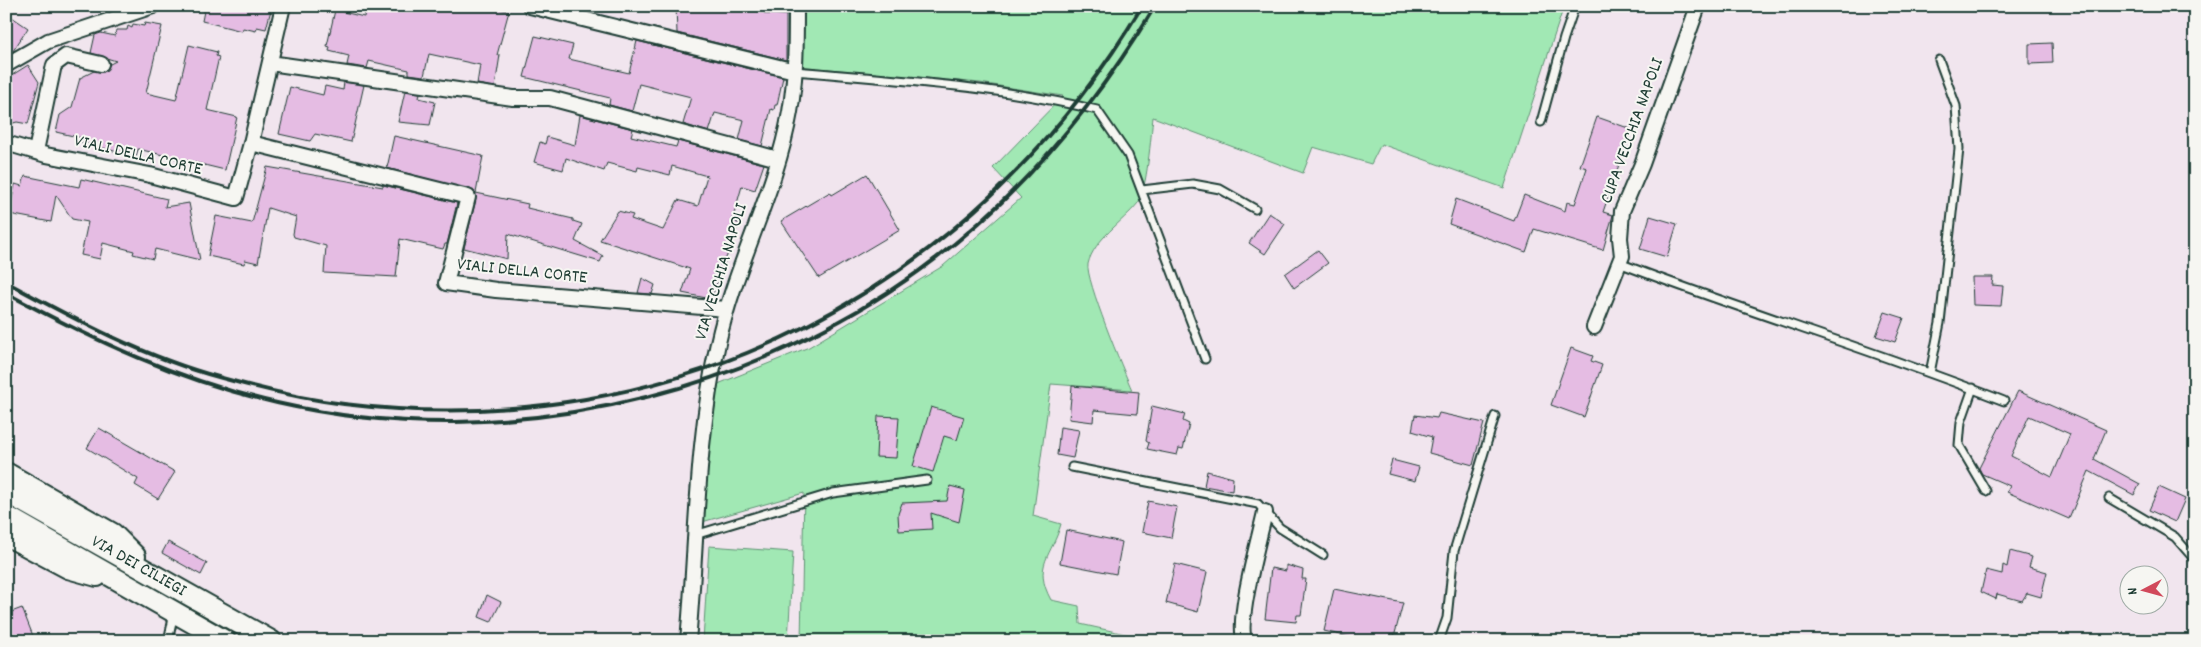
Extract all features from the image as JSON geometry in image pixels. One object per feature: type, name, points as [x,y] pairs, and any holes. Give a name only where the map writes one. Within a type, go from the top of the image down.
[{"type":"main road","points":[[6,473],[113,534],[153,573]]},
{"type":"main road","name":"VIA DEI CILIEGI","points":[[6,492],[271,641]]},
{"type":"main road","name":"VIA DEI CILIEGI","points":[[6,516],[225,641]]},
{"type":"main road","points":[[6,535],[68,568],[124,583]]},
{"type":"street","points":[[6,65],[48,41],[153,6]]},
{"type":"street","name":"VIALI DELLA CORTE","points":[[6,143],[236,198],[283,6]]},
{"type":"street","points":[[530,6],[795,71]]},
{"type":"street","name":"VIA VECCHIA NAPOLI","points":[[688,641],[707,406],[726,309],[778,159],[789,113],[795,71],[796,6]]},
{"type":"street","name":"CUPA VECCHIA NAPOLI","points":[[1594,327],[1622,256],[1620,238],[1622,210],[1642,164],[1698,6]]},
{"type":"street","points":[[36,151],[54,65],[66,56],[101,64]]},
{"type":"street","points":[[270,63],[513,98],[550,98],[778,159]]},
{"type":"street","name":"VIALI DELLA CORTE","points":[[251,143],[468,197],[446,283],[505,290],[726,309]]},
{"type":"street","points":[[1245,641],[1242,635],[1243,613],[1266,512]]},
{"type":"lane","points":[[1541,122],[1564,38],[1575,6]]},
{"type":"lane","points":[[1930,373],[1940,323],[1959,149],[1956,106],[1939,60]]},
{"type":"lane","points":[[795,71],[930,82],[1039,96],[1096,110],[1128,155],[1205,359]]},
{"type":"lane","points":[[1142,190],[1193,184],[1220,189],[1255,209]]},
{"type":"lane","points":[[1619,263],[1716,301],[1930,373],[2004,401]]},
{"type":"lane","points":[[1973,388],[1961,422],[1958,445],[1986,492]]},
{"type":"lane","points":[[1439,641],[1447,618],[1454,550],[1495,416]]},
{"type":"lane","points":[[1072,468],[1258,504],[1280,528],[1323,555]]},
{"type":"lane","points":[[696,536],[833,492],[927,480]]},
{"type":"lane","points":[[2109,498],[2174,537],[2195,560]]},
{"type":"lane","points":[[168,641],[175,612]]},
{"type":"green space","points":[[802,6],[959,6],[987,9],[988,6],[1564,6],[1504,188],[1381,144],[1371,164],[1313,147],[1303,173],[1153,117],[1144,187],[1138,203],[1102,239],[1091,255],[1088,264],[1098,306],[1132,390],[1051,384],[1033,516],[1061,524],[1043,569],[1043,578],[1051,600],[1079,606],[1080,624],[1157,641],[801,641],[804,493],[702,522],[718,384],[809,347],[943,266],[1021,198],[993,168],[1063,96],[980,83],[807,67],[801,64]]},
{"type":"green space","points":[[709,546],[793,552],[788,641],[703,641]]},
{"type":"building","points":[[205,6],[272,6],[266,29],[257,27],[256,31],[243,28],[242,31],[202,21]]},
{"type":"building","points":[[366,6],[482,6],[509,11],[497,55],[500,55],[495,87],[477,84],[480,65],[429,54],[424,76],[409,74],[409,70],[369,61],[367,68],[347,65],[349,56],[329,51],[330,47],[327,46],[335,10],[364,17]]},
{"type":"building","points":[[676,6],[749,6],[750,11],[786,15],[786,60],[677,33]]},
{"type":"building","points":[[6,13],[28,28],[13,51],[6,55]]},
{"type":"building","points":[[145,23],[162,26],[146,93],[176,100],[189,45],[217,52],[216,56],[219,57],[207,110],[237,117],[225,170],[138,149],[136,157],[81,142],[82,138],[56,132],[60,115],[72,107],[80,78],[94,71],[104,72],[110,64],[116,61],[91,53],[95,35],[101,33],[115,36],[116,30],[127,30],[128,26],[132,28],[133,24],[144,26]]},
{"type":"building","points":[[535,36],[573,45],[569,59],[629,73],[637,41],[783,77],[777,105],[775,105],[774,110],[771,109],[762,146],[739,140],[744,120],[715,113],[709,132],[683,124],[691,97],[639,84],[632,111],[609,105],[610,98],[524,77]]},
{"type":"building","points":[[2052,43],[2053,63],[2029,64],[2029,44]]},
{"type":"building","points":[[28,65],[39,82],[28,124],[17,122],[6,125],[6,79]]},
{"type":"building","points":[[344,82],[364,85],[351,142],[315,134],[310,141],[279,134],[290,87],[323,95],[325,86],[343,90]]},
{"type":"building","points":[[405,91],[420,93],[419,98],[435,102],[430,125],[398,122]]},
{"type":"building","points":[[580,115],[633,129],[631,136],[676,147],[678,141],[764,164],[755,190],[742,186],[732,221],[739,223],[711,299],[682,293],[690,269],[600,240],[618,211],[633,215],[631,219],[663,230],[678,200],[698,206],[707,176],[672,166],[670,175],[638,167],[637,171],[607,163],[604,171],[566,158],[563,170],[534,162],[540,142],[545,144],[547,137],[575,145]]},
{"type":"building","points":[[1597,117],[1631,129],[1603,212],[1613,215],[1603,250],[1534,229],[1526,252],[1449,224],[1456,199],[1514,221],[1524,195],[1565,211],[1567,202],[1575,204],[1587,168],[1580,166]]},
{"type":"building","points":[[394,136],[483,156],[476,193],[528,204],[527,208],[573,219],[573,221],[582,224],[575,241],[603,256],[600,262],[508,234],[507,259],[464,248],[476,199],[474,191],[387,168]]},
{"type":"building","points":[[267,167],[383,187],[383,185],[457,203],[447,244],[445,244],[443,249],[400,239],[396,277],[324,273],[326,246],[294,237],[296,217],[268,208],[258,263],[245,260],[244,264],[208,256],[216,216],[252,223]]},
{"type":"building","points":[[867,174],[900,230],[819,278],[781,221],[830,192],[832,195]]},
{"type":"building","points":[[25,176],[79,187],[81,179],[167,199],[165,207],[189,203],[200,260],[155,249],[153,259],[133,254],[134,251],[103,243],[100,259],[81,255],[88,222],[72,219],[56,195],[51,222],[9,214],[15,184],[22,186]]},
{"type":"building","points":[[1269,213],[1285,224],[1265,254],[1249,243]]},
{"type":"building","points":[[1650,216],[1677,224],[1667,257],[1640,249]]},
{"type":"building","points":[[1318,250],[1328,263],[1294,288],[1285,274]]},
{"type":"building","points":[[1972,277],[1993,277],[1992,285],[2003,286],[2001,306],[1973,305]]},
{"type":"building","points":[[642,278],[655,285],[652,294],[638,293]]},
{"type":"building","points":[[1885,312],[1904,318],[1895,342],[1876,336]]},
{"type":"building","points":[[1571,348],[1593,356],[1591,361],[1602,365],[1584,417],[1551,405]]},
{"type":"building","points":[[1072,386],[1139,392],[1137,414],[1094,410],[1093,422],[1069,419]]},
{"type":"building","points":[[2018,391],[2106,430],[2094,459],[2140,484],[2134,495],[2089,471],[2069,519],[2007,492],[2010,486],[1982,474],[1979,468]],"holes":[[[2029,416],[2070,434],[2052,477],[2011,456]]]},
{"type":"building","points":[[1152,406],[1185,414],[1183,421],[1189,424],[1183,449],[1179,448],[1177,455],[1147,449],[1149,443],[1146,441]]},
{"type":"building","points":[[931,407],[964,417],[957,440],[944,436],[933,472],[913,466]]},
{"type":"building","points":[[1439,413],[1484,423],[1473,465],[1429,453],[1432,437],[1412,431],[1415,415],[1437,418]]},
{"type":"building","points":[[878,416],[899,417],[896,458],[876,457]]},
{"type":"building","points":[[1060,427],[1079,430],[1073,458],[1057,455]]},
{"type":"building","points":[[99,428],[175,472],[158,499],[135,485],[138,479],[87,448]]},
{"type":"building","points":[[1392,460],[1419,467],[1415,481],[1388,474]]},
{"type":"building","points":[[1207,471],[1233,478],[1232,491],[1204,486]]},
{"type":"building","points":[[950,486],[965,490],[959,522],[931,513],[932,529],[899,531],[898,514],[902,503],[947,501]]},
{"type":"building","points":[[2159,487],[2185,499],[2175,522],[2149,510]]},
{"type":"building","points":[[1148,501],[1177,507],[1171,538],[1142,532]]},
{"type":"building","points":[[1066,530],[1122,542],[1116,574],[1060,563]]},
{"type":"building","points":[[168,542],[207,563],[201,575],[162,553]]},
{"type":"building","points":[[2010,551],[2032,557],[2029,567],[2047,572],[2041,597],[2027,593],[2022,601],[1997,594],[1996,599],[1981,592],[1986,570],[2002,574],[2003,565],[2007,567]]},
{"type":"building","points":[[1175,564],[1207,572],[1198,612],[1166,603]]},
{"type":"building","points":[[1286,565],[1303,570],[1302,579],[1306,579],[1301,615],[1297,615],[1296,622],[1265,619],[1271,568],[1286,571]]},
{"type":"building","points":[[1334,589],[1403,603],[1393,641],[1366,641],[1324,631]]},
{"type":"building","points":[[487,595],[501,602],[491,622],[479,617]]},
{"type":"building","points":[[22,608],[35,641],[6,641],[6,614]]},
{"type":"railway","points":[[6,282],[138,349],[194,370],[267,390],[344,404],[466,410],[584,399],[697,371],[803,327],[902,268],[992,194],[1073,107],[1142,6]]},
{"type":"railway","points":[[6,293],[104,343],[206,383],[277,403],[370,418],[463,422],[557,414],[649,396],[739,368],[825,329],[905,281],[979,223],[1005,199],[1053,148],[1097,93],[1137,36],[1155,6]]}]
